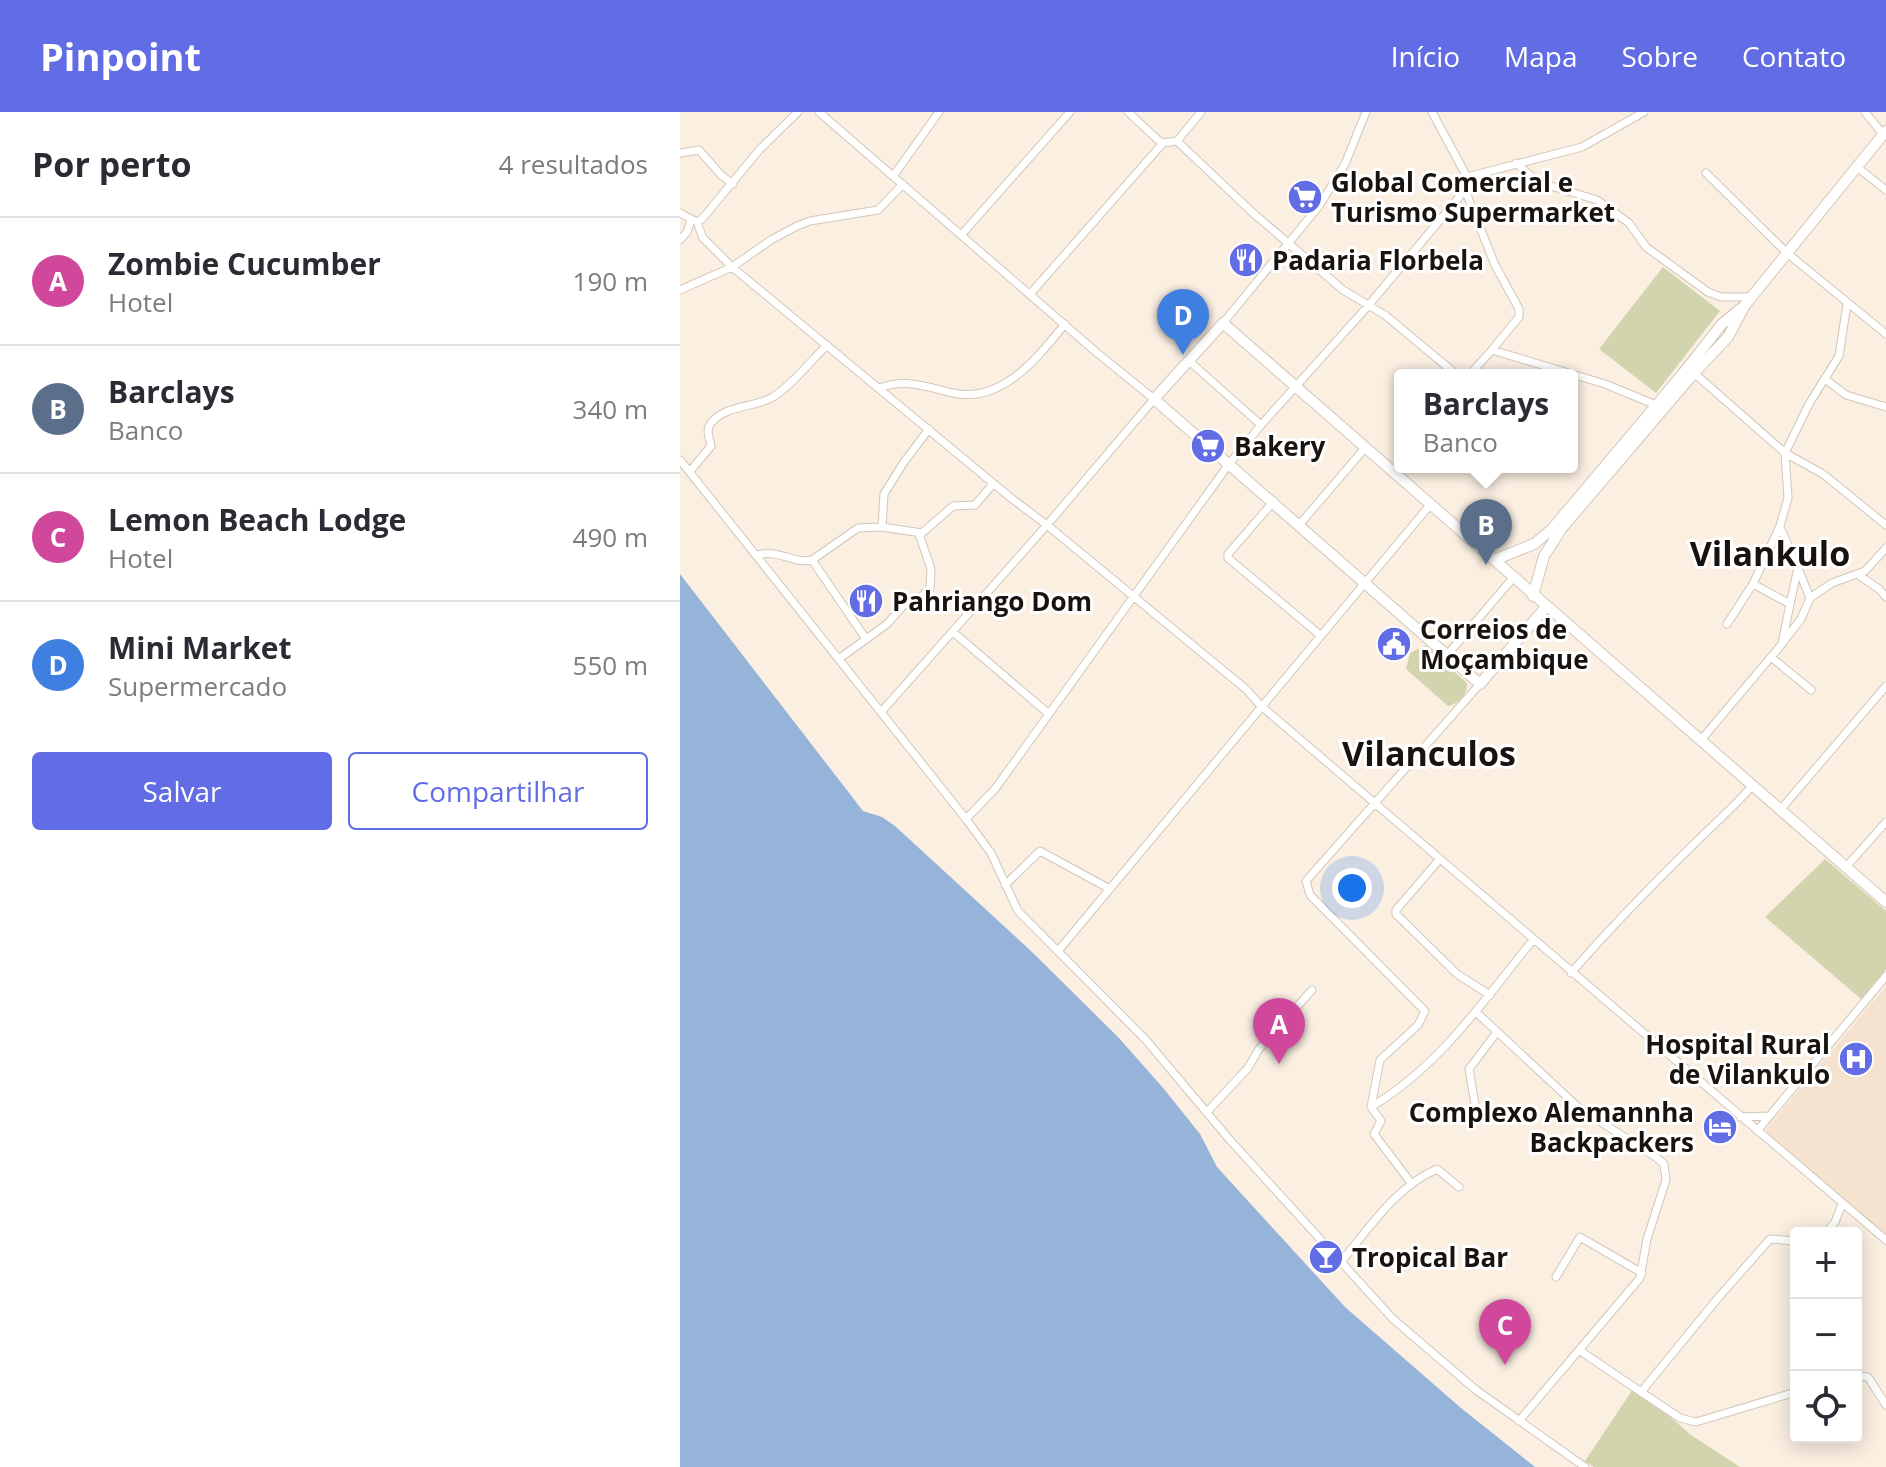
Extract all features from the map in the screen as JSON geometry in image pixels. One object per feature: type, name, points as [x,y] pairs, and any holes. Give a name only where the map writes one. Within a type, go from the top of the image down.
[{"type":"main road","points":[[1494,560],[1534,544],[1552,529],[1714,332],[1748,301],[1884,132]]},
{"type":"main road","points":[[1533,596],[1550,544],[1724,341],[1748,301]]},
{"type":"main road","points":[[1725,320],[1734,328]]},
{"type":"main road","points":[[1546,607],[1480,684],[1154,399],[1223,323],[1886,902]]},
{"type":"main road","points":[[1714,332],[1724,341]]},
{"type":"street","points":[[680,240],[694,221],[708,215],[760,149],[798,112]]},
{"type":"street","points":[[819,112],[1154,399],[882,711]]},
{"type":"street","points":[[894,175],[939,112]]},
{"type":"street","points":[[962,234],[1070,112]]},
{"type":"street","points":[[1128,112],[1163,143]]},
{"type":"street","points":[[1031,293],[1163,143],[1177,141],[1201,112]]},
{"type":"street","points":[[1223,323],[1319,206],[1345,164],[1366,112]]},
{"type":"street","points":[[1432,112],[1467,177],[1465,190],[1495,265],[1519,309],[1519,317],[1475,369]]},
{"type":"street","points":[[1467,177],[1582,147],[1644,112]]},
{"type":"street","points":[[1865,112],[1884,132]]},
{"type":"street","points":[[1177,141],[1343,290],[1393,321],[1450,369]]},
{"type":"street","points":[[680,153],[699,150],[733,184]]},
{"type":"street","points":[[1516,163],[1538,182],[1597,200],[1629,223],[1646,247],[1708,292],[1748,301]]},
{"type":"street","points":[[1857,167],[1886,190]]},
{"type":"street","points":[[1706,173],[1787,253],[1886,334]]},
{"type":"street","points":[[680,290],[732,267],[784,232],[810,221],[878,210],[903,184]]},
{"type":"street","points":[[966,819],[995,789],[1229,464],[1465,190]]},
{"type":"street","points":[[680,213],[694,221],[703,238],[732,267],[1247,690],[1374,805],[1886,1240]]},
{"type":"street","points":[[1727,624],[1753,584],[1780,526],[1788,498],[1785,453],[1809,404],[1839,356],[1847,304]]},
{"type":"street","points":[[879,388],[911,382],[967,396],[987,392],[1028,367],[1065,324]]},
{"type":"street","points":[[691,470],[711,446],[707,430],[711,422],[729,411],[770,399],[827,345]]},
{"type":"street","points":[[1492,350],[1555,369]]},
{"type":"street","points":[[1188,360],[1261,425]]},
{"type":"street","points":[[1694,373],[1785,453],[1823,474],[1886,525]]},
{"type":"street","points":[[1578,376],[1656,405]]},
{"type":"street","points":[[1825,379],[1846,395],[1886,407]]},
{"type":"street","points":[[882,527],[884,494],[929,429]]},
{"type":"street","points":[[1300,524],[1365,448]]},
{"type":"street","points":[[680,460],[966,819],[991,853],[1013,905],[1146,1040],[1340,1263],[1412,1336],[1476,1390],[1585,1467]]},
{"type":"street","points":[[758,555],[772,552],[812,560],[855,529],[882,527],[919,534],[953,506],[975,505],[993,484]]},
{"type":"street","points":[[1274,501],[1228,554],[1228,558],[1320,635]]},
{"type":"street","points":[[1058,951],[1260,705],[1430,505]]},
{"type":"street","points":[[1780,526],[1810,598]]},
{"type":"street","points":[[840,658],[887,624],[904,605],[920,598],[930,588],[931,569],[919,534]]},
{"type":"street","points":[[1701,740],[1782,644],[1801,619],[1810,598],[1832,583],[1871,567],[1886,548]]},
{"type":"street","points":[[812,560],[866,639]]},
{"type":"street","points":[[1871,567],[1879,589]]},
{"type":"street","points":[[1782,644],[1798,568]]},
{"type":"street","points":[[1857,574],[1886,597]]},
{"type":"street","points":[[1448,654],[1513,578]]},
{"type":"street","points":[[1753,584],[1790,604]]},
{"type":"street","points":[[953,632],[1049,714]]},
{"type":"street","points":[[1771,657],[1811,690]]},
{"type":"street","points":[[1411,1183],[1374,1134],[1381,1121],[1371,1107],[1380,1060],[1418,1025],[1425,1011],[1310,895],[1306,881],[1480,684]]},
{"type":"street","points":[[1781,809],[1886,686]]},
{"type":"street","points":[[1571,973],[1628,910],[1753,785]]},
{"type":"street","points":[[1846,867],[1886,822]]},
{"type":"street","points":[[1005,885],[1040,851],[1110,889]]},
{"type":"street","points":[[1439,860],[1396,910],[1396,914],[1457,974],[1490,995]]},
{"type":"street","points":[[1371,1107],[1416,1077],[1476,1012],[1533,940]]},
{"type":"street","points":[[1757,1131],[1886,976]]},
{"type":"street","points":[[1207,1112],[1312,990]]},
{"type":"street","points":[[1476,1012],[1579,1108],[1664,1164],[1666,1180],[1647,1239],[1642,1273],[1519,1421]]},
{"type":"street","points":[[1476,1110],[1469,1069],[1497,1032]]},
{"type":"street","points":[[1740,1117],[1769,1116]]},
{"type":"street","points":[[1340,1263],[1411,1183],[1437,1169],[1459,1187]]},
{"type":"street","points":[[1831,1227],[1842,1204]]},
{"type":"street","points":[[1556,1277],[1580,1237],[1642,1273]]},
{"type":"street","points":[[1641,1392],[1770,1239],[1790,1241]]},
{"type":"street","points":[[1579,1350],[1680,1418],[1696,1422],[1790,1394]]},
{"type":"street","points":[[1862,1376],[1868,1377],[1886,1405]]},
{"type":"shaded area","name":"Hospital Rural de Vilankulo","points":[[1886,986],[1886,1235],[1764,1132]]},
{"type":"green space","points":[[1663,267],[1720,311],[1656,393],[1599,349]]},
{"type":"green space","points":[[1424,646],[1440,658],[1444,657],[1451,664],[1450,668],[1467,683],[1464,695],[1455,703],[1448,706],[1406,669],[1410,653]]},
{"type":"green space","points":[[1825,859],[1886,911],[1886,969],[1861,999],[1765,917]]},
{"type":"green space","points":[[1635,1386],[1691,1435],[1740,1467],[1594,1467],[1585,1461]]},
{"type":"water","points":[[680,574],[863,811],[882,817],[895,826],[1032,952],[1119,1038],[1200,1134],[1217,1167],[1345,1307],[1461,1408],[1535,1467],[680,1467]]},
{"type":"place","name":"Global Comercial e Turismo Supermarket","points":[[1305,197]]},
{"type":"place","name":"Padaria Florbela","points":[[1246,260]]},
{"type":"place","name":"Mini Market","points":[[1183,355]]},
{"type":"place","name":"Bakery","points":[[1208,446]]},
{"type":"place","name":"Barclays","points":[[1486,565]]},
{"type":"place","name":"Pahriango Dom","points":[[866,601]]},
{"type":"place","name":"Correios de Moçambique","points":[[1394,644]]},
{"type":"place","name":"Hospital Rural de Vilankulo","points":[[1856,1059]]},
{"type":"place","name":"Zombie Cucumber","points":[[1279,1064]]},
{"type":"place","name":"Complexo Alemannha Backpackers","points":[[1720,1127]]},
{"type":"place","name":"Tropical Bar","points":[[1326,1257]]},
{"type":"place","name":"Lemon Beach Lodge","points":[[1505,1365]]},
{"type":"district","name":"Vilankulo","points":[[1770,553]]},
{"type":"district","name":"Vilanculos","points":[[1429,753]]}]
